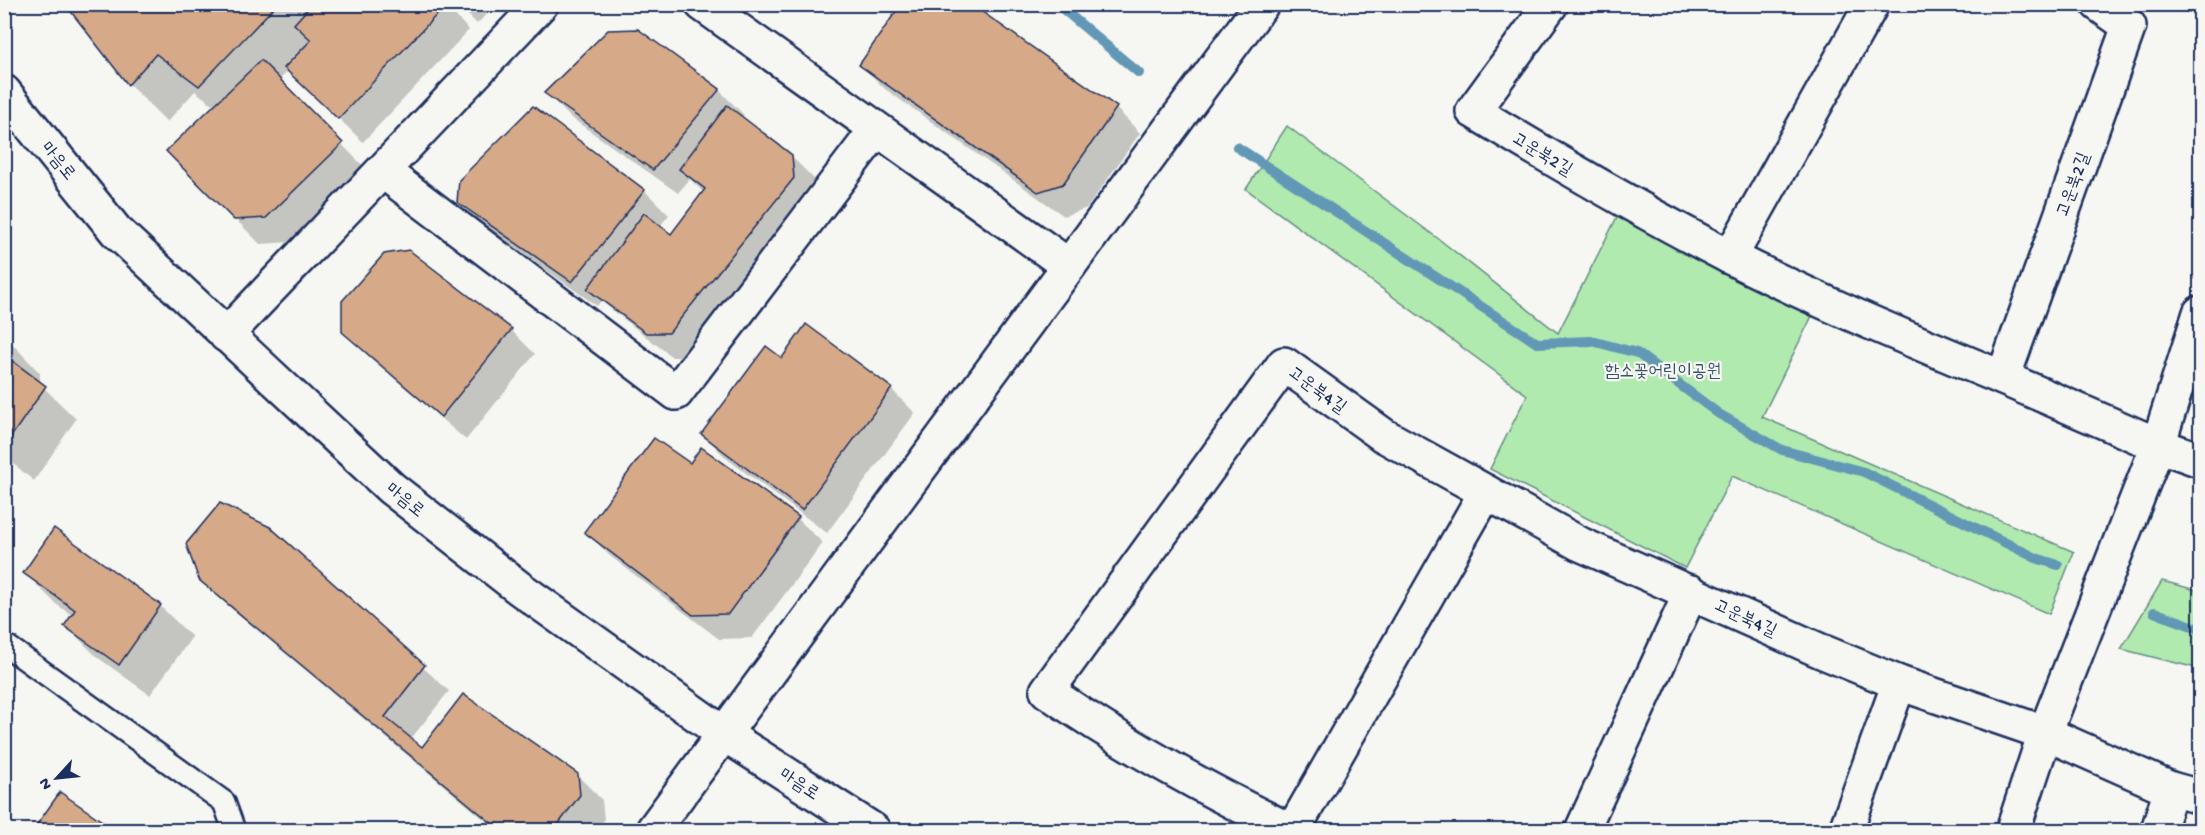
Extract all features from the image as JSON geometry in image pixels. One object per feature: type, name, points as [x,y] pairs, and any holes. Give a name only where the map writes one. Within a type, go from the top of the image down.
[{"type":"street","points":[[226,335],[384,172],[541,4]]},
{"type":"street","points":[[702,4],[1069,266]]},
{"type":"street","points":[[653,831],[1262,4]]},
{"type":"street","name":"고운북2길","points":[[1551,4],[1473,111],[1596,185],[1730,257],[1865,321],[2200,460]]},
{"type":"street","points":[[1730,257],[1872,4]]},
{"type":"street","name":"고운북2길","points":[[2003,378],[2129,26],[2098,4]]},
{"type":"street","name":"마음로","points":[[4,92],[116,231],[391,488],[519,588],[724,734],[873,831]]},
{"type":"street","points":[[384,172],[676,393],[876,130]]},
{"type":"street","points":[[2013,831],[2045,733],[2158,444],[2200,313]]},
{"type":"street","name":"고운북4길","points":[[1288,831],[1196,784],[1097,726],[1047,691],[1284,364],[1383,435],[1580,544],[1821,651],[1899,683],[2045,733],[2186,793]]},
{"type":"street","points":[[1293,831],[1486,492]]},
{"type":"street","points":[[1582,831],[1691,592]]},
{"type":"street","points":[[1846,831],[1899,683]]},
{"type":"street","points":[[2158,831],[2186,793]]},
{"type":"lane","points":[[4,644],[224,802],[234,831]]},
{"type":"green space","name":"함소꽃어린이공원","points":[[1287,126],[1440,240],[1558,333],[1617,217],[1812,316],[1762,417],[2074,552],[2049,614],[1732,476],[1685,568],[1490,469],[1527,395],[1246,189]]},
{"type":"green space","points":[[2162,581],[2200,591],[2200,669],[2121,649]]},
{"type":"building","points":[[65,4],[277,4],[199,86],[156,54],[128,85]]},
{"type":"building","points":[[312,4],[446,5],[338,119],[284,68],[311,40],[294,24]]},
{"type":"building","points":[[901,4],[926,4],[938,13],[943,4],[971,4],[1117,107],[1063,184],[1038,192],[859,65]]},
{"type":"building","points":[[638,29],[720,89],[653,170],[544,93],[608,30]]},
{"type":"building","points":[[261,60],[343,143],[266,218],[234,220],[166,151]]},
{"type":"building","points":[[727,105],[792,155],[794,178],[669,333],[646,333],[587,289],[644,213],[671,234],[705,189],[679,169]]},
{"type":"building","points":[[533,106],[645,190],[572,282],[457,202],[459,180]]},
{"type":"building","points":[[409,250],[512,329],[441,417],[342,332],[342,301],[384,254]]},
{"type":"building","points":[[806,324],[892,388],[802,510],[701,434],[766,346],[782,358]]},
{"type":"building","points":[[4,335],[10,341],[10,359],[46,386],[4,447]]},
{"type":"building","points":[[654,438],[690,463],[701,447],[799,517],[728,614],[693,615],[584,532]]},
{"type":"building","points":[[220,503],[270,527],[425,665],[385,717],[422,747],[463,694],[578,774],[580,795],[554,830],[500,830],[199,580],[186,544]]},
{"type":"building","points":[[54,528],[161,605],[119,665],[64,626],[75,610],[23,573]]},
{"type":"building","points":[[60,792],[115,830],[33,830]]},
{"type":"waterway","points":[[1057,4],[1139,73]]},
{"type":"waterway","points":[[1237,147],[1537,343],[1592,341],[1637,353],[1719,414],[1782,450],[1864,472],[2036,558],[2058,565]]},
{"type":"waterway","points":[[2154,612],[2200,629]]}]
